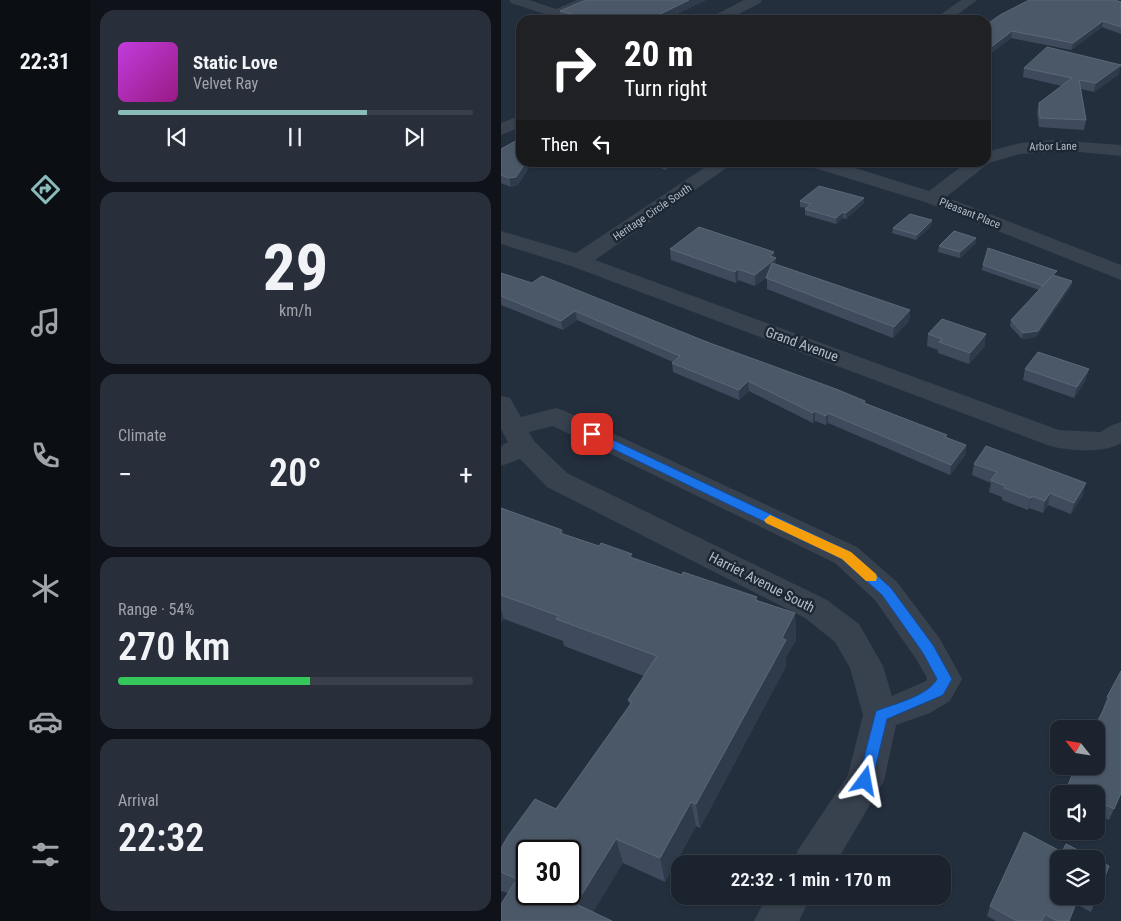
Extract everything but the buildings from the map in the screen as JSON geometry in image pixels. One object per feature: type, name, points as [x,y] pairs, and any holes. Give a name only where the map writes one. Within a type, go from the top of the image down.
[{"type":"street","points":[[515,0],[557,14],[589,0]]},
{"type":"street","points":[[726,15],[755,0]]},
{"type":"street","points":[[947,15],[970,0]]},
{"type":"street","points":[[501,130],[516,122]]},
{"type":"street","name":"Arbor Lane","points":[[991,157],[1028,146],[1073,144],[1121,150]]},
{"type":"street","name":"Heritage Circle South","points":[[579,261],[718,167]]},
{"type":"street","name":"Pleasant Place","points":[[831,167],[932,198],[1121,273]]},
{"type":"street","points":[[932,198],[973,167]]},
{"type":"street","name":"Grand Avenue","points":[[501,237],[579,261],[1056,439],[1113,436]]},
{"type":"street","points":[[510,433],[556,417],[846,556],[887,591],[928,649],[945,679],[938,691],[918,702],[881,715],[865,781],[818,855]]},
{"type":"street","name":"Harriet Avenue South","points":[[510,433],[557,480],[816,609],[847,633],[865,666],[881,715]]},
{"type":"street","points":[[775,921],[785,905]]},
{"type":"slow traffic","points":[[770,520],[846,556],[871,577]]},
{"type":"route","points":[[592,434],[846,556],[887,591],[928,649],[945,679],[938,691],[918,702],[881,715],[865,781]]}]
